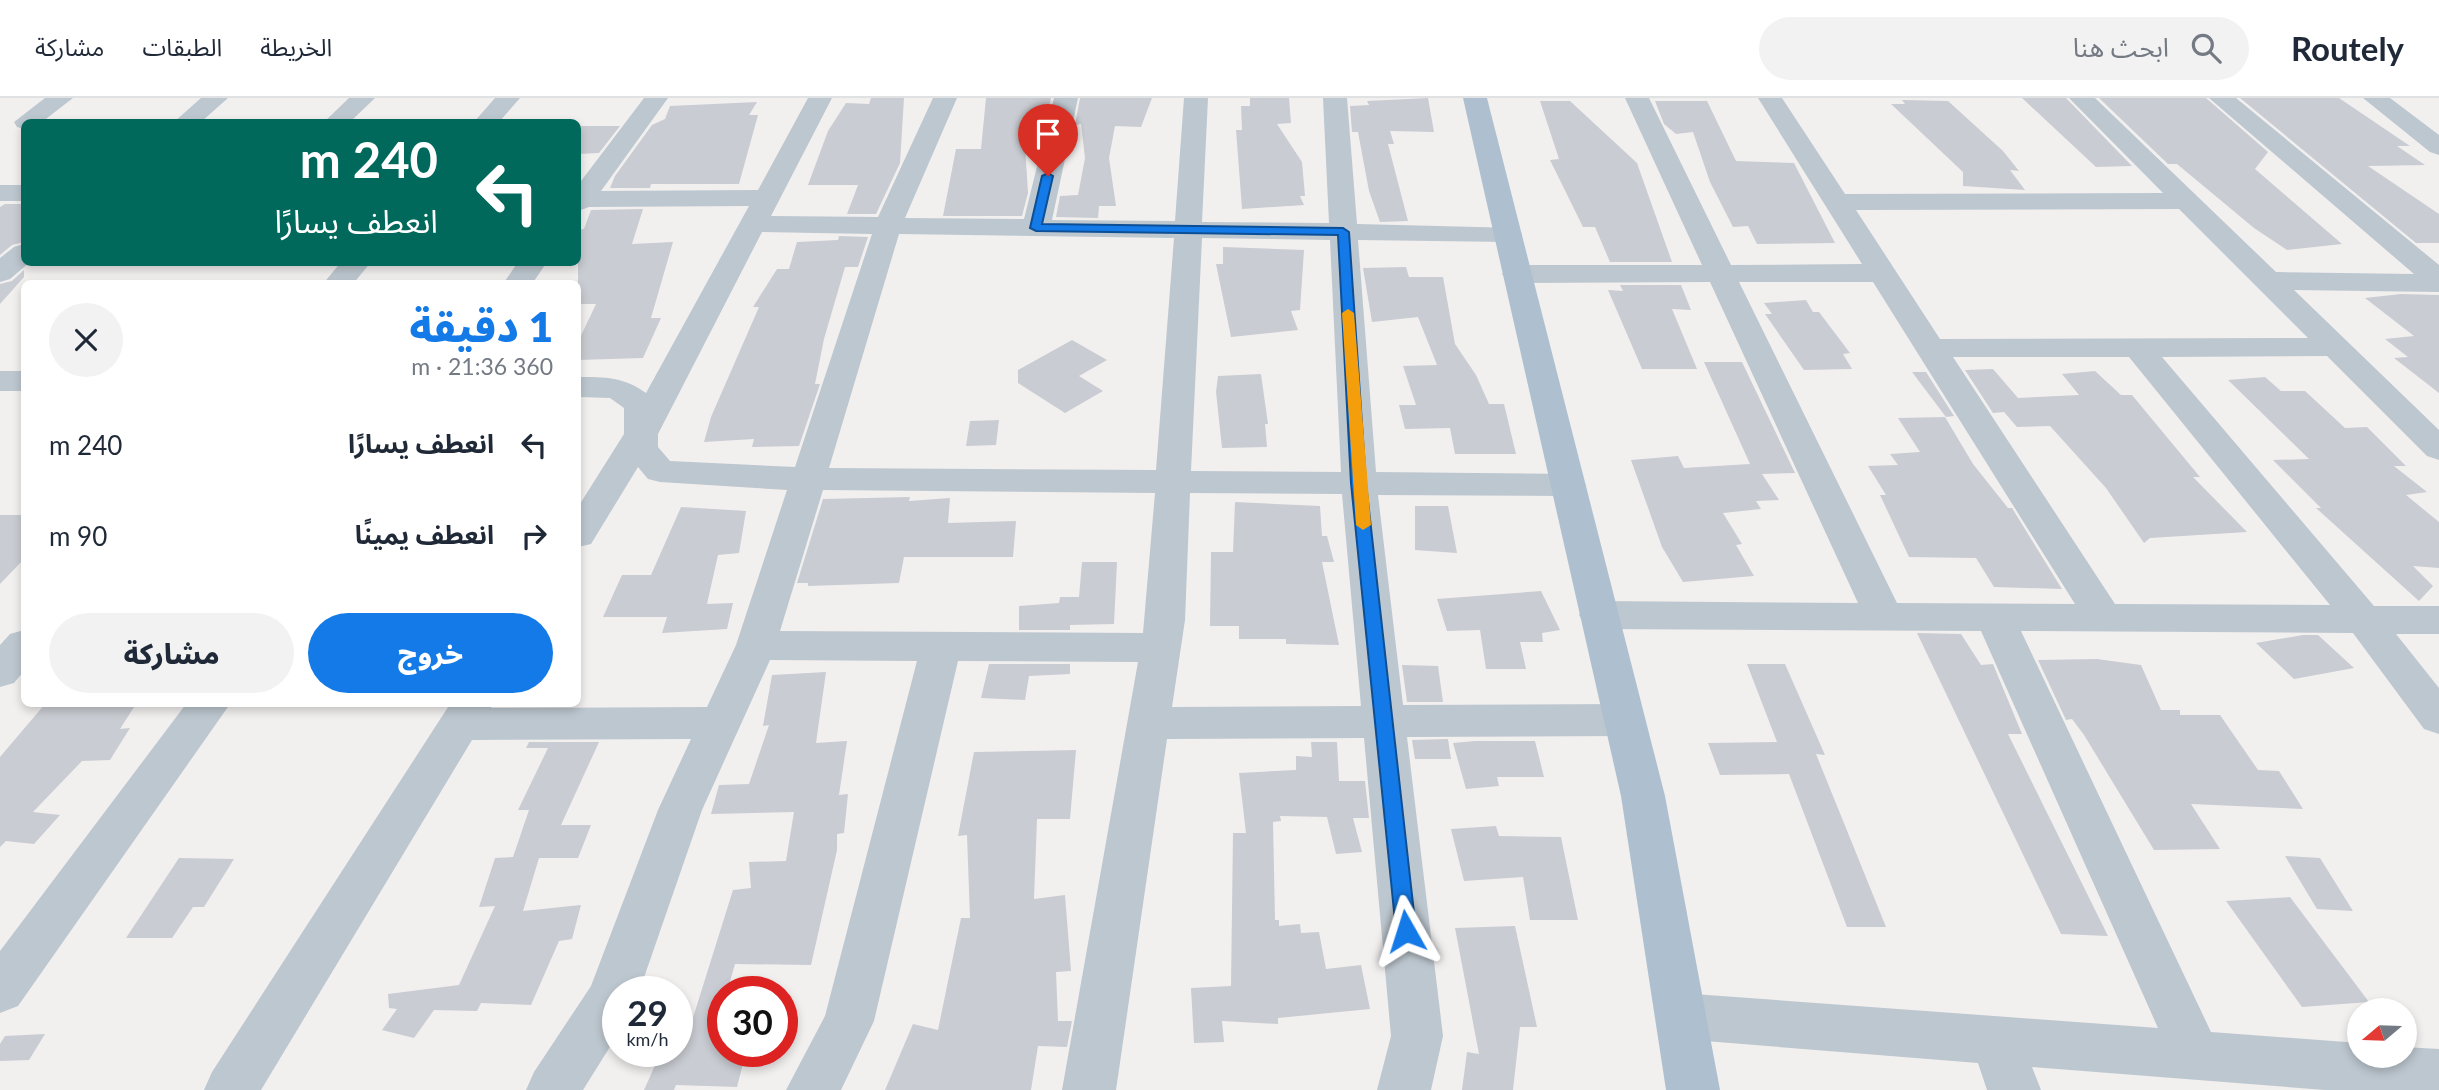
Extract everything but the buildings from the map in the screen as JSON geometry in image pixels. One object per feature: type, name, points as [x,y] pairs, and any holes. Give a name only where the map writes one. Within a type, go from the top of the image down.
[{"type":"main road","points":[[1475,98],[1643,796],[1693,1090]]},
{"type":"street","points":[[31,119],[61,98]]},
{"type":"street","points":[[190,119],[216,98]]},
{"type":"street","points":[[339,119],[363,98]]},
{"type":"street","points":[[489,119],[508,98]]},
{"type":"street","points":[[581,197],[656,98]]},
{"type":"street","points":[[581,530],[641,434],[820,98]]},
{"type":"street","points":[[553,1090],[612,998],[680,810],[756,645],[888,226],[945,98]]},
{"type":"street","points":[[1036,228],[1066,98]]},
{"type":"street","points":[[1089,1090],[1165,620],[1171,482],[1196,98]]},
{"type":"street","points":[[1335,98],[1359,483],[1417,1036],[1404,1090]]},
{"type":"street","points":[[1637,98],[1884,617]]},
{"type":"street","points":[[1770,98],[2105,618]]},
{"type":"street","points":[[2081,98],[2439,449]]},
{"type":"street","points":[[2221,98],[2439,282]]},
{"type":"street","points":[[2375,98],[2439,146]]},
{"type":"street","points":[[0,193],[21,193]]},
{"type":"street","points":[[581,201],[760,211],[888,226],[1508,234]]},
{"type":"street","points":[[1838,202],[2187,201]]},
{"type":"street","points":[[0,273],[21,256]]},
{"type":"street","points":[[341,280],[353,266]]},
{"type":"street","points":[[1517,274],[1884,273]]},
{"type":"street","points":[[2268,281],[2439,282]]},
{"type":"street","points":[[2137,347],[2363,620],[2439,718]]},
{"type":"street","points":[[1932,348],[2335,347]]},
{"type":"street","points":[[0,381],[21,382]]},
{"type":"street","points":[[581,387],[618,388],[640,405],[641,449],[660,471],[742,478],[1568,485]]},
{"type":"street","points":[[1599,615],[2439,620]]},
{"type":"street","points":[[1995,618],[2196,1056]]},
{"type":"street","points":[[756,645],[1161,648]]},
{"type":"street","points":[[813,1090],[849,1021],[941,646]]},
{"type":"street","points":[[0,990],[207,707]]},
{"type":"street","points":[[231,1090],[466,714],[720,723]]},
{"type":"street","points":[[1149,723],[1624,720]]},
{"type":"street","points":[[1680,1016],[2196,1056],[2270,1075],[2439,1074]]},
{"type":"street","points":[[1996,1040],[2014,1090]]},
{"type":"slow traffic","points":[[1348,313],[1363,525]]},
{"type":"route","points":[[1048,176],[1036,228],[1343,232],[1359,483],[1406,931]]}]
